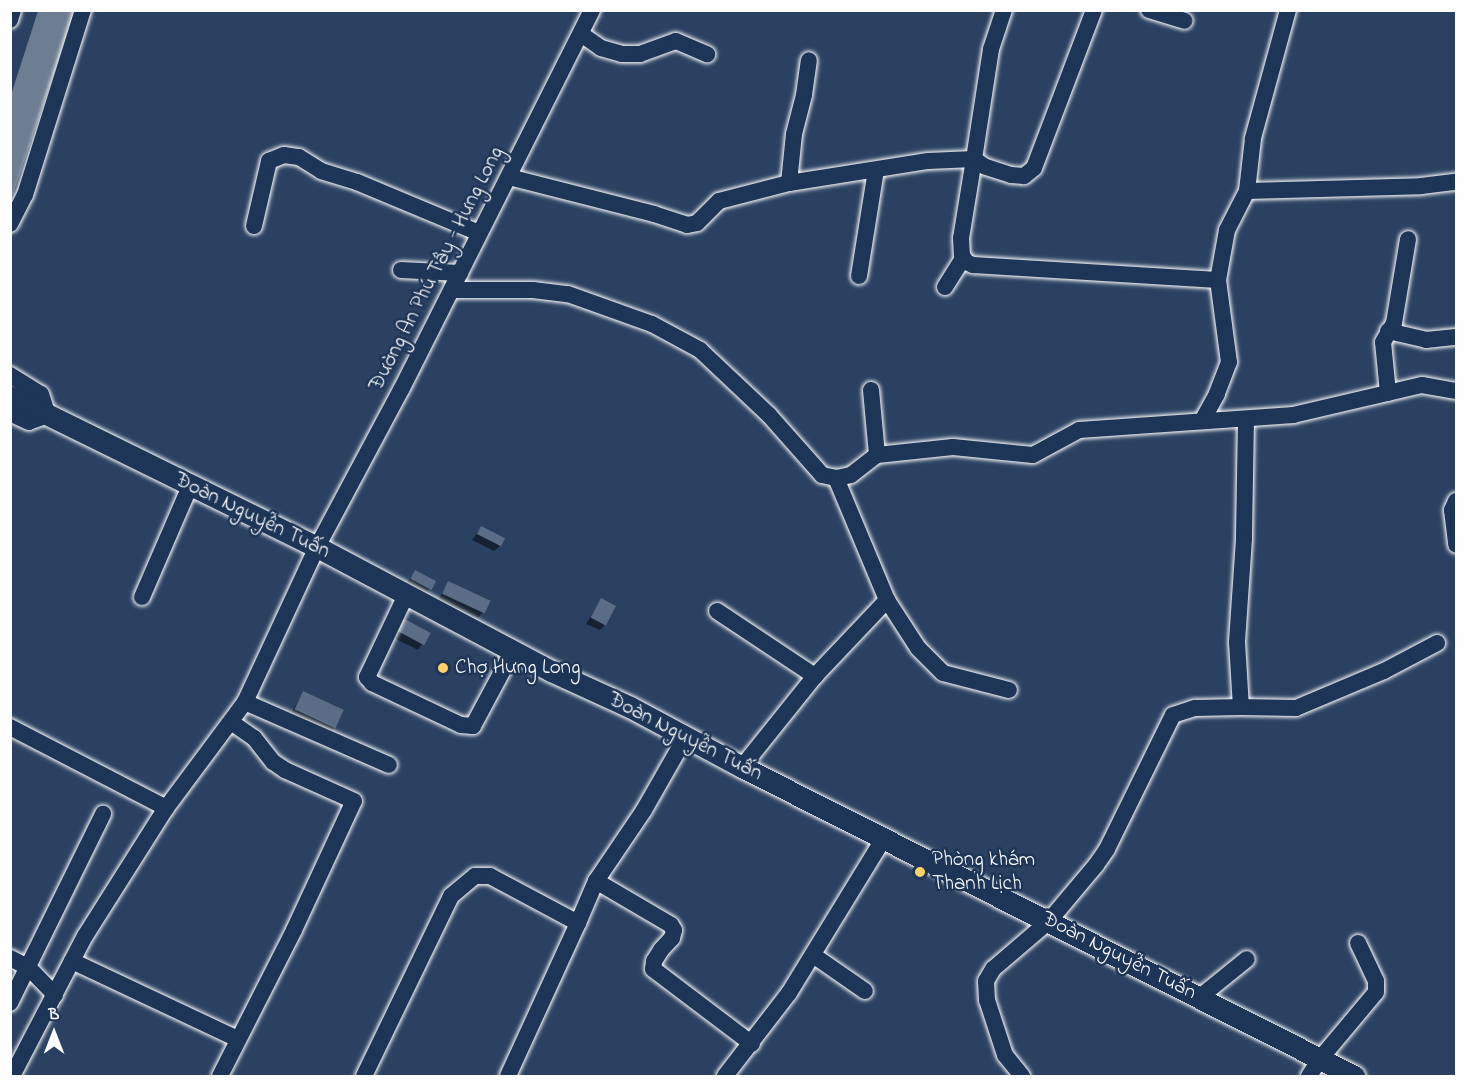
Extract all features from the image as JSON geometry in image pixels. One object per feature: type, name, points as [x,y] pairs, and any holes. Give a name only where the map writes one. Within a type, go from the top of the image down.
[{"type":"main road","name":"Đoàn Nguyễn Tuấn","points":[[12,403],[48,416],[318,547],[513,651],[630,707],[685,738],[1200,998],[1314,1068],[1354,1077]]},
{"type":"street","points":[[10,20],[13,10]]},
{"type":"street","points":[[10,224],[25,195],[83,10]]},
{"type":"street","name":"Đường An Phú Tây - Hưng Long","points":[[12,1077],[72,961],[166,808],[245,702],[318,547],[452,290],[592,10]]},
{"type":"street","points":[[945,287],[963,258],[961,238],[991,49],[1004,10]]},
{"type":"street","points":[[509,177],[654,214],[687,225],[697,223],[719,201],[789,183],[928,161],[974,159],[984,166],[1011,175],[1024,176],[1034,168],[1094,10]]},
{"type":"street","points":[[1149,10],[1184,21]]},
{"type":"street","points":[[1202,421],[1217,394],[1229,362],[1218,280],[1227,230],[1247,190],[1253,138],[1287,10]]},
{"type":"street","points":[[581,34],[601,48],[622,54],[640,54],[676,41],[706,54]]},
{"type":"street","points":[[789,183],[794,134],[809,60]]},
{"type":"street","points":[[254,226],[269,161],[284,155],[299,158],[321,171],[357,183],[479,233]]},
{"type":"street","points":[[859,276],[876,170]]},
{"type":"street","points":[[1247,190],[1364,189],[1456,182]]},
{"type":"street","points":[[1388,393],[1383,342],[1394,322],[1408,239]]},
{"type":"street","points":[[963,258],[973,265],[1218,280]]},
{"type":"street","points":[[401,270],[460,273]]},
{"type":"street","points":[[452,290],[533,290],[568,294],[651,324],[700,350],[769,415],[822,475],[836,478],[851,475],[877,455],[953,447],[1033,455],[1079,430],[1293,416],[1422,385],[1456,391]]},
{"type":"street","points":[[1388,331],[1426,340],[1456,337]]},
{"type":"street","points":[[10,375],[41,394],[48,416]]},
{"type":"street","points":[[871,390],[877,455]]},
{"type":"street","points":[[1241,707],[1237,642],[1244,539],[1246,420]]},
{"type":"street","points":[[836,478],[887,600],[918,648],[943,674],[1009,690]]},
{"type":"street","points":[[142,597],[190,486]]},
{"type":"street","points":[[1456,501],[1452,510],[1456,545]]},
{"type":"street","points":[[406,595],[367,677],[372,683],[461,725],[473,726],[513,651]]},
{"type":"street","points":[[742,767],[815,676],[887,600]]},
{"type":"street","points":[[717,611],[815,676]]},
{"type":"street","points":[[1022,1077],[1005,1054],[987,1000],[987,981],[993,969],[1048,921],[1107,849],[1173,714],[1195,708],[1296,708],[1384,671],[1437,643]]},
{"type":"street","points":[[245,702],[389,765]]},
{"type":"street","points":[[220,1077],[354,801],[285,770],[273,762],[254,738],[231,722]]},
{"type":"street","points":[[12,731],[166,808]]},
{"type":"street","points":[[508,1077],[596,881],[644,810],[685,738]]},
{"type":"street","points":[[10,1003],[15,985],[28,967],[103,814]]},
{"type":"street","points":[[725,1077],[752,1044],[813,955],[884,838]]},
{"type":"street","points":[[364,1077],[451,896],[464,883],[475,876],[490,876],[578,923]]},
{"type":"street","points":[[596,881],[671,925],[674,930],[672,938],[654,961],[653,969],[752,1044]]},
{"type":"street","points":[[1314,1068],[1377,992],[1376,981],[1358,943]]},
{"type":"street","points":[[813,955],[865,991]]},
{"type":"street","points":[[10,958],[28,967],[55,995]]},
{"type":"street","points":[[1200,998],[1247,959]]},
{"type":"street","points":[[72,961],[238,1039]]},
{"type":"street","points":[[15,985],[55,995]]},
{"type":"water","points":[[38,11],[75,11],[11,200],[11,95]]},
{"type":"building","points":[[481,526],[505,538],[501,546],[477,534]]},
{"type":"building","points":[[415,570],[436,581],[431,590],[410,579]]},
{"type":"building","points":[[448,581],[491,601],[485,614],[442,594]]},
{"type":"building","points":[[601,598],[616,606],[606,625],[591,617]]},
{"type":"building","points":[[399,616],[431,633],[424,645],[392,628]]},
{"type":"building","points":[[303,691],[344,710],[335,728],[295,709]]},
{"type":"place","name":"Chợ Hưng Long","points":[[443,668]]},
{"type":"place","name":"Phòng khám Thanh Lịch","points":[[920,872]]}]
